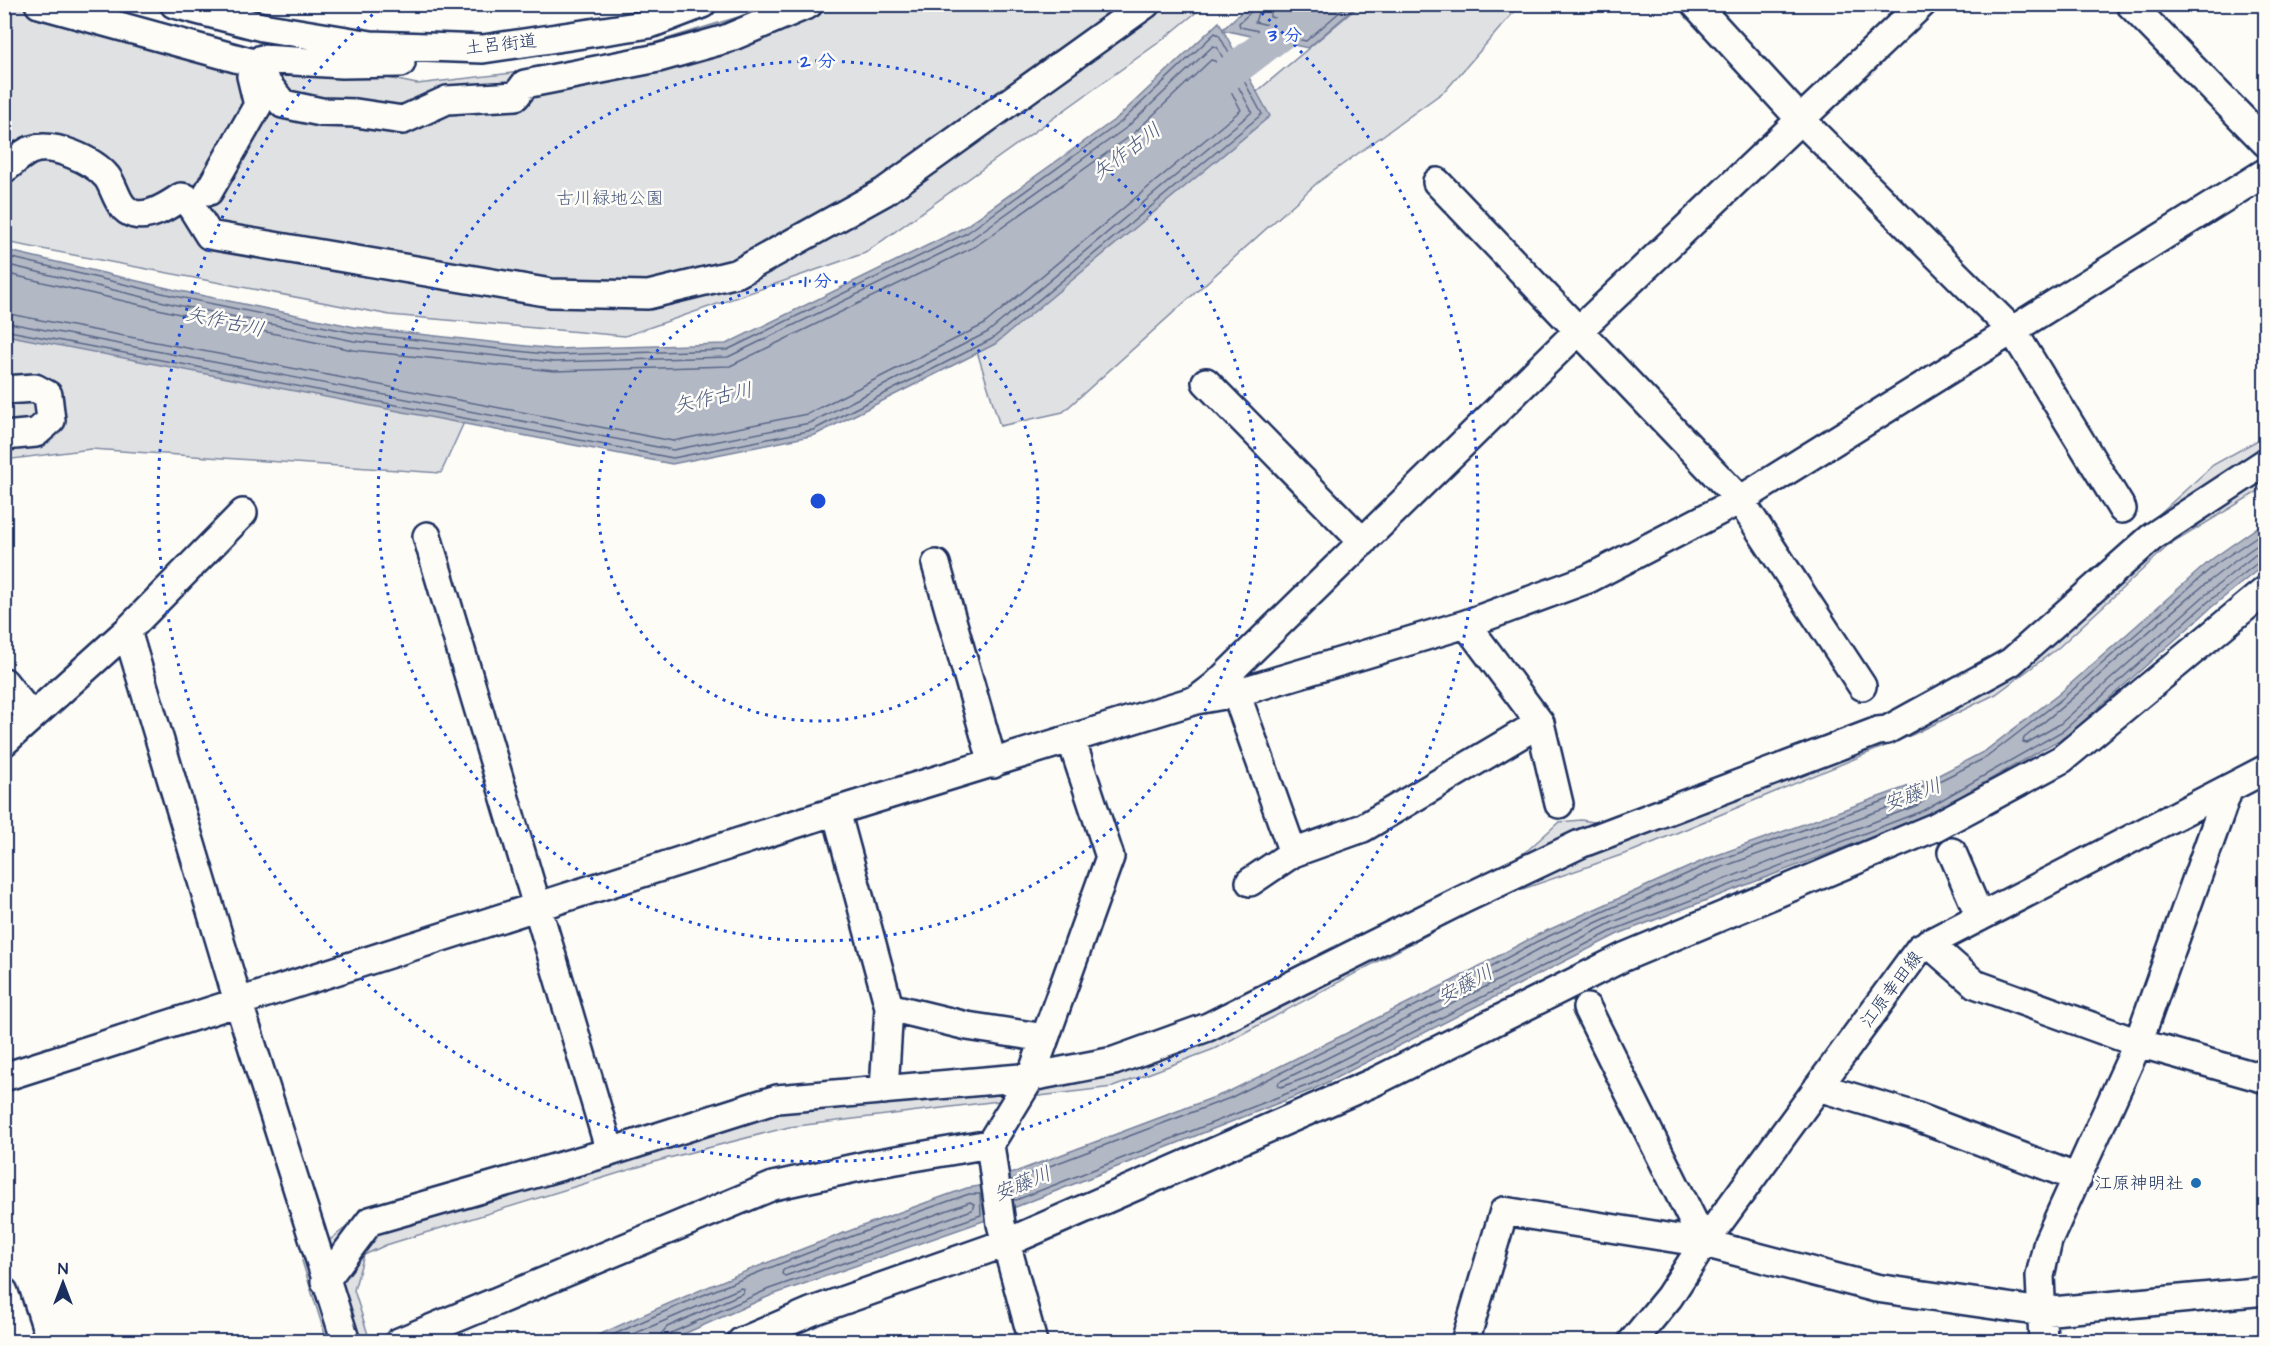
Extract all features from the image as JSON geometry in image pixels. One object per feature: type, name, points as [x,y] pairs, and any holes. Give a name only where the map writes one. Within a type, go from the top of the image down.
[{"type":"street","points":[[39,4],[257,64]]},
{"type":"street","name":"土呂街道","points":[[174,4],[262,27],[371,45],[483,49],[650,24],[702,4]]},
{"type":"street","points":[[257,64],[264,80],[284,104],[321,112],[356,113],[403,120],[447,100],[516,96],[525,84],[658,58],[726,39],[809,4]]},
{"type":"street","points":[[4,169],[32,150],[64,152],[81,157],[97,167],[108,178],[122,206],[133,214],[150,214],[181,197],[186,198],[209,235],[551,293],[648,295],[738,273],[884,192],[1146,4]]},
{"type":"street","points":[[1695,4],[1801,120],[2013,331],[2122,509]]},
{"type":"street","points":[[1197,700],[1215,686],[1577,332],[1922,4]]},
{"type":"street","points":[[2130,4],[2265,142]]},
{"type":"street","points":[[209,191],[258,105],[250,76],[262,59],[342,63],[418,62],[430,60],[435,47]]},
{"type":"street","points":[[4,1077],[836,811],[1197,700],[1236,693],[1466,624],[1588,579],[1740,500],[2265,172]]},
{"type":"street","points":[[1437,182],[1577,332],[1740,500],[1862,686]]},
{"type":"street","points":[[1206,382],[1363,542]]},
{"type":"street","points":[[4,390],[35,388],[48,396],[52,408],[51,420],[36,433],[4,436]]},
{"type":"street","points":[[326,1281],[370,1221],[610,1152],[777,1099],[1031,1077],[1114,1061],[1208,1027],[1462,900],[1580,844],[1878,731],[1887,730],[2011,662],[2152,537],[2265,462]]},
{"type":"street","points":[[4,742],[127,631],[243,513]]},
{"type":"street","points":[[427,536],[606,1138]]},
{"type":"street","points":[[936,564],[993,764]]},
{"type":"street","points":[[741,1341],[1374,1082],[1624,957],[1935,827],[2062,759],[2265,590]]},
{"type":"street","points":[[1466,624],[1540,723],[1559,804]]},
{"type":"street","points":[[127,631],[238,1001],[346,1341]]},
{"type":"street","points":[[4,682],[31,717]]},
{"type":"street","points":[[1236,693],[1293,853]]},
{"type":"street","points":[[1250,882],[1293,853],[1364,828],[1540,723]]},
{"type":"street","points":[[1033,1341],[1003,1234],[990,1144],[1031,1077],[1110,857],[1071,739]]},
{"type":"street","name":"江原幸田線","points":[[1632,1341],[1670,1298],[1704,1243],[1920,948],[2265,769]]},
{"type":"street","points":[[2043,1341],[2040,1276],[2048,1241],[2138,1043],[2229,788]]},
{"type":"street","points":[[836,811],[889,1007],[884,1090]]},
{"type":"street","points":[[1952,852],[1980,917]]},
{"type":"street","points":[[1928,944],[1975,984],[2138,1043],[2265,1079]]},
{"type":"street","points":[[889,1007],[967,1026],[1045,1038]]},
{"type":"street","points":[[1587,1008],[1704,1243]]},
{"type":"street","points":[[1818,1087],[1912,1115],[2078,1178]]},
{"type":"street","points":[[399,1341],[773,1186],[873,1164],[990,1144]]},
{"type":"street","points":[[1465,1341],[1504,1211],[1704,1243],[1876,1288],[2042,1312],[2265,1291]]},
{"type":"street","points":[[4,1292],[20,1341]]},
{"type":"green space","name":"古川緑地公園","points":[[4,5],[80,5],[244,49],[417,84],[582,65],[777,5],[1205,5],[1165,38],[865,253],[625,336],[390,315],[5,242]]},
{"type":"green space","points":[[1360,5],[1520,5],[1446,90],[1317,183],[1063,412],[1000,426],[971,332]]},
{"type":"green space","points":[[4,309],[465,420],[441,473],[91,449],[5,460]]},
{"type":"green space","points":[[2265,436],[2265,487],[2168,546],[2058,648],[1996,694],[1914,734],[1633,851],[1494,899],[1214,1049],[1113,1087],[789,1127],[661,1160],[386,1245],[364,1255],[354,1290],[370,1341],[327,1341],[302,1261],[365,1213],[636,1134],[1095,1057],[1222,1012],[1481,881],[1529,849],[1559,822],[1581,820],[1607,824],[1891,714],[2009,652],[2132,536],[2135,536],[2213,465]]},
{"type":"water","points":[[1249,5],[1358,5],[1308,48],[1223,30],[1270,116],[995,344],[815,435],[672,464],[5,335],[5,250],[180,291],[355,327],[554,349],[726,344],[963,228],[1117,118],[1219,22],[1223,29]]},
{"type":"water","name":"安藤川","points":[[2265,522],[2265,564],[2213,606],[2068,735],[1924,817],[1618,934],[1314,1089],[1008,1210],[1002,1177],[1228,1092],[1452,981],[1535,936],[1709,858],[1937,776],[1985,751],[2059,694],[2212,559]]},
{"type":"water","points":[[985,1185],[989,1219],[772,1295],[668,1341],[584,1342],[773,1260],[967,1188]]},
{"type":"waterway","name":"矢作古川","points":[[1207,90],[1320,4]]},
{"type":"place","name":"江原神明社","points":[[2196,1183]]}]
